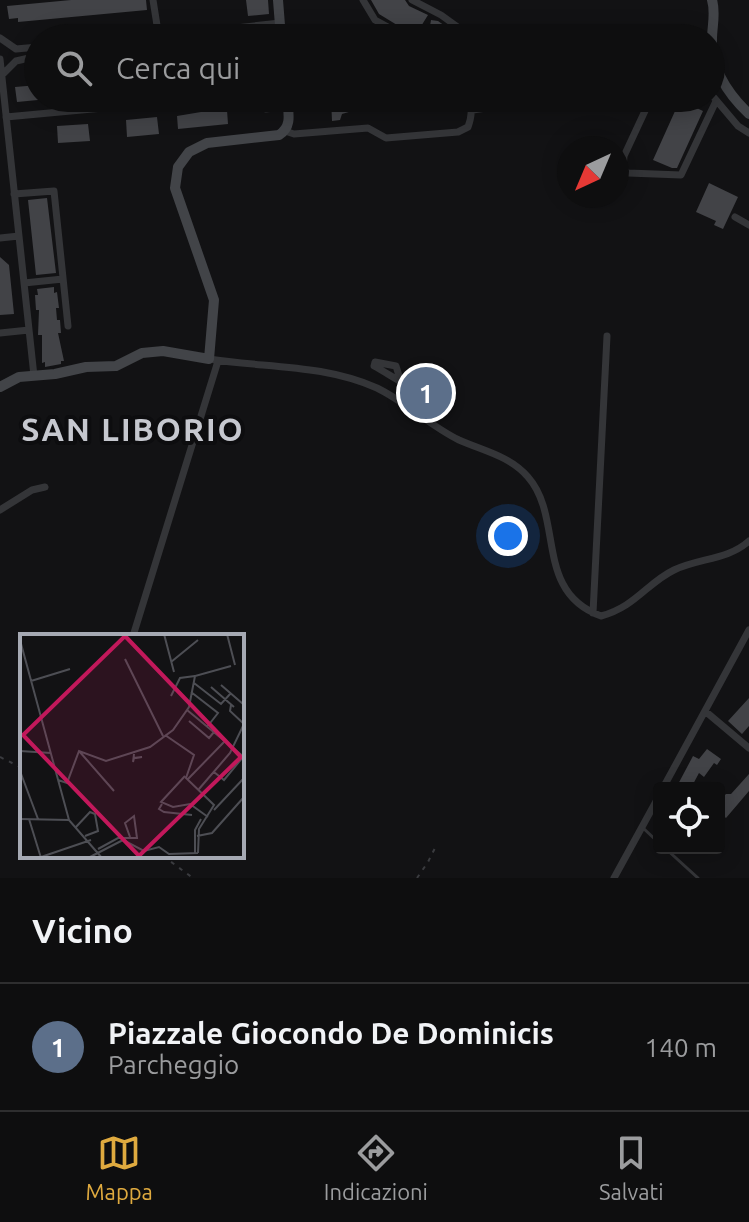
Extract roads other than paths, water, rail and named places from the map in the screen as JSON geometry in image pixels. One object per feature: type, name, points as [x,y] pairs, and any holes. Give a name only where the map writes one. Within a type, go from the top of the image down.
[{"type":"street","points":[[153,0],[157,24]]},
{"type":"street","points":[[278,0],[280,24]]},
{"type":"street","points":[[363,0],[375,20],[382,24]]},
{"type":"street","points":[[412,0],[454,24]]},
{"type":"street","points":[[712,0],[712,24]]},
{"type":"street","points":[[0,38],[16,49],[24,48]]},
{"type":"street","points":[[0,59],[34,376]]},
{"type":"street","points":[[1,77],[16,61],[24,59]]},
{"type":"street","points":[[725,83],[749,114]]},
{"type":"street","points":[[725,111],[749,133]]},
{"type":"street","points":[[6,117],[49,112]]},
{"type":"street","points":[[134,634],[214,360],[214,300],[175,188],[178,167],[189,152],[207,143],[279,135],[289,122],[288,112]]},
{"type":"street","points":[[285,131],[294,134],[368,128],[386,138],[458,132],[468,127],[472,112]]},
{"type":"street","points":[[644,112],[624,156],[623,169],[628,173],[681,175],[707,112]]},
{"type":"street","points":[[14,194],[54,191],[68,326]]},
{"type":"street","points":[[735,217],[749,225]]},
{"type":"street","points":[[0,238],[19,236]]},
{"type":"street","points":[[24,283],[63,279]]},
{"type":"street","points":[[0,333],[29,330]]},
{"type":"street","points":[[593,613],[607,336]]},
{"type":"street","points":[[0,387],[19,377],[116,366],[142,353],[163,351],[335,374],[375,388],[460,440],[510,462],[528,477],[540,495],[552,560],[562,581],[577,600],[601,616],[637,599],[670,572],[739,550],[749,541]]},
{"type":"street","points":[[399,401],[411,388],[400,379]]},
{"type":"street","points":[[0,510],[32,490],[45,487]]},
{"type":"street","points":[[666,782],[749,630]]},
{"type":"street","points":[[705,711],[749,748]]},
{"type":"street","points":[[614,878],[653,807]]},
{"type":"lane","points":[[642,827],[653,837]]},
{"type":"lane","points":[[672,854],[698,878]]},
{"type":"place","name":"Piazzale Giocondo De Dominicis","points":[[426,393]]},
{"type":"district","name":"SAN LIBORIO","points":[[133,429]]}]
